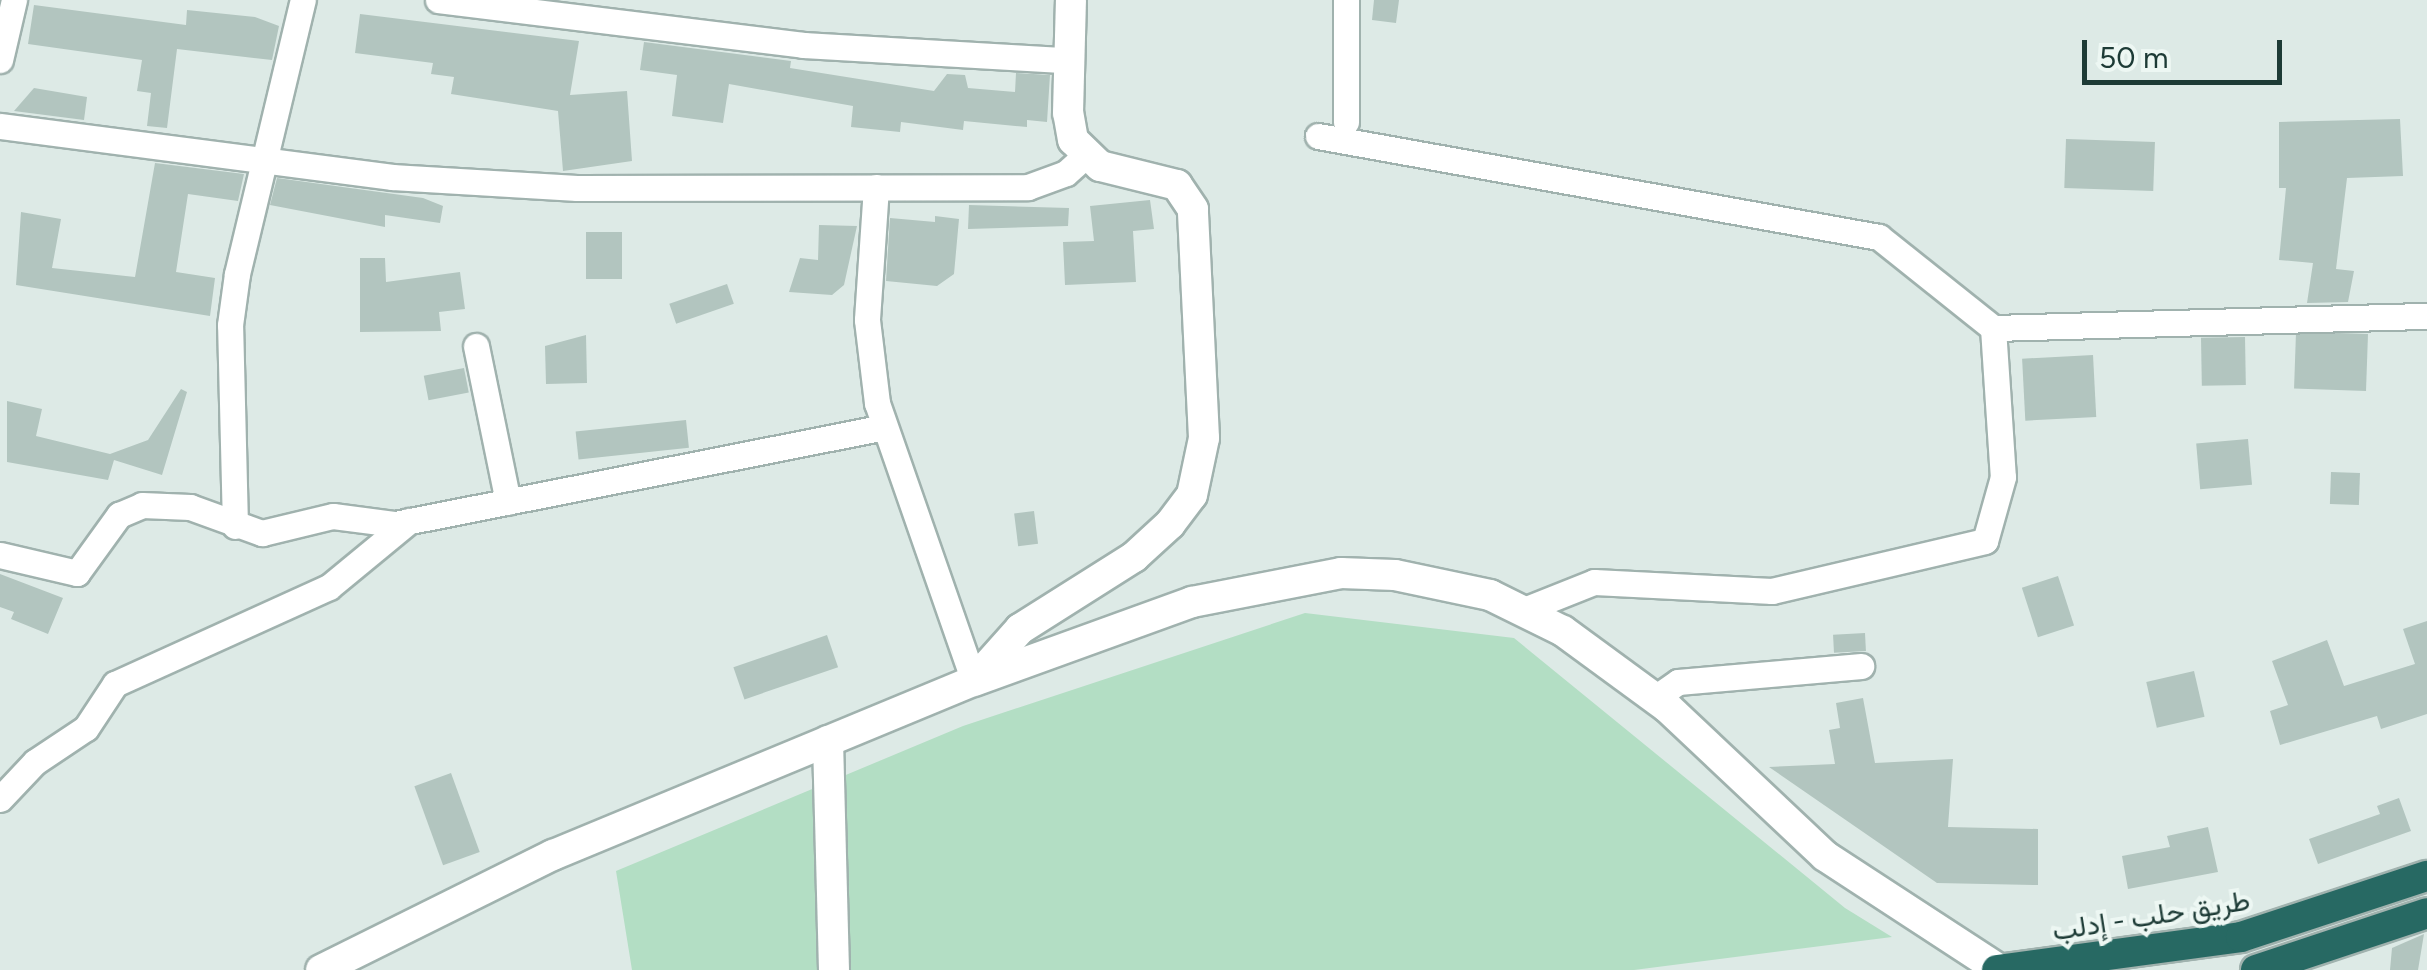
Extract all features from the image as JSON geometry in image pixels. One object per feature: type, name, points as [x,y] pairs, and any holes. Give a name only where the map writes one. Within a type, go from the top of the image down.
[{"type":"highway","name":"طريق حلب - إدلب","points":[[1999,970],[2242,937],[2427,876]]},
{"type":"highway","points":[[2256,970],[2427,913]]},
{"type":"street","points":[[0,60],[14,0]]},
{"type":"street","points":[[235,526],[230,325],[303,0]]},
{"type":"street","points":[[438,0],[803,45],[1067,60]]},
{"type":"street","points":[[974,681],[1020,629],[1134,557],[1170,524],[1199,474],[1204,438],[1193,209],[1163,178],[1100,166],[1084,156],[1068,113],[1071,0]]},
{"type":"street","points":[[1346,0],[1346,122]]},
{"type":"street","points":[[0,126],[268,157],[392,177],[577,188],[1028,187],[1066,173],[1084,156]]},
{"type":"street","points":[[1318,136],[1879,236],[1993,328],[2427,316]]},
{"type":"street","points":[[876,187],[867,320],[882,428],[974,681]]},
{"type":"street","points":[[1526,609],[1594,582],[1772,591],[1984,541],[2002,477],[1993,328]]},
{"type":"street","points":[[476,346],[508,502]]},
{"type":"street","points":[[0,555],[78,573],[119,515],[142,506],[190,507],[262,533],[333,516],[409,521],[882,428]]},
{"type":"street","points":[[0,799],[34,762],[86,728],[116,684],[329,587],[409,521]]},
{"type":"street","points":[[321,970],[553,855],[1128,621],[1299,576],[1394,574],[1526,609],[1604,656],[1655,698],[1825,856],[1999,970]]},
{"type":"street","points":[[1655,698],[1678,682],[1861,666]]},
{"type":"street","points":[[828,741],[834,970]]},
{"type":"green space","points":[[1305,613],[1514,638],[1845,908],[1892,937],[1634,970],[632,970],[616,871],[963,726]]},
{"type":"building","points":[[1374,0],[1399,0],[1396,23],[1372,20]]},
{"type":"building","points":[[34,5],[186,25],[187,10],[255,17],[279,26],[272,60],[177,49],[167,128],[147,126],[151,93],[137,91],[142,60],[28,44]]},
{"type":"building","points":[[360,14],[579,41],[570,95],[627,91],[632,161],[563,171],[558,111],[451,94],[454,77],[431,74],[433,63],[355,53]]},
{"type":"building","points":[[644,42],[791,61],[790,68],[934,91],[947,74],[965,75],[968,88],[1015,92],[1016,73],[1050,75],[1047,122],[1027,120],[1027,127],[964,121],[963,130],[901,122],[900,132],[851,127],[853,106],[729,84],[723,123],[672,116],[677,75],[640,70]]},
{"type":"building","points":[[34,88],[87,97],[84,120],[14,111]]},
{"type":"building","points":[[2400,119],[2403,176],[2347,178],[2336,269],[2354,271],[2348,302],[2307,303],[2313,263],[2279,260],[2286,188],[2279,188],[2279,122]]},
{"type":"building","points":[[2066,139],[2155,142],[2153,191],[2064,188]]},
{"type":"building","points":[[155,163],[244,174],[238,201],[188,194],[176,272],[215,278],[210,316],[16,285],[21,212],[61,219],[52,268],[135,277]]},
{"type":"building","points":[[277,178],[423,198],[443,206],[440,223],[385,215],[385,227],[270,205]]},
{"type":"building","points":[[1150,200],[1154,229],[1133,231],[1136,282],[1065,285],[1063,242],[1094,241],[1090,206]]},
{"type":"building","points":[[969,205],[1069,208],[1068,226],[968,229]]},
{"type":"building","points":[[935,216],[959,219],[954,274],[937,286],[886,281],[890,218],[935,222]]},
{"type":"building","points":[[819,225],[857,226],[844,285],[832,295],[789,292],[800,258],[818,260]]},
{"type":"building","points":[[586,232],[622,232],[622,279],[586,279]]},
{"type":"building","points":[[360,258],[385,258],[386,282],[460,272],[465,309],[439,312],[441,331],[360,332]]},
{"type":"building","points":[[727,284],[734,304],[676,324],[669,304]]},
{"type":"building","points":[[2296,331],[2368,334],[2366,391],[2294,388]]},
{"type":"building","points":[[586,335],[587,383],[546,384],[545,346]]},
{"type":"building","points":[[2245,337],[2246,385],[2202,386],[2201,338]]},
{"type":"building","points":[[2093,355],[2096,417],[2025,421],[2022,359]]},
{"type":"building","points":[[464,368],[469,393],[429,400],[424,376]]},
{"type":"building","points":[[181,389],[187,392],[162,475],[114,460],[108,480],[7,462],[7,401],[42,409],[36,436],[110,454],[148,440]]},
{"type":"building","points":[[686,420],[689,448],[579,459],[576,432]]},
{"type":"building","points":[[2248,439],[2252,485],[2200,489],[2196,444]]},
{"type":"building","points":[[2331,472],[2360,473],[2359,505],[2330,504]]},
{"type":"building","points":[[1034,511],[1038,544],[1018,546],[1014,513]]},
{"type":"building","points":[[0,574],[63,598],[48,634],[11,619],[14,612],[0,607]]},
{"type":"building","points":[[2058,576],[2074,625],[2038,637],[2022,588]]},
{"type":"building","points":[[2427,621],[2427,714],[2381,729],[2377,716],[2280,745],[2270,711],[2288,705],[2272,661],[2327,640],[2344,686],[2415,664],[2403,629]]},
{"type":"building","points":[[1865,633],[1866,651],[1834,653],[1833,635]]},
{"type":"building","points":[[827,635],[838,667],[744,699],[733,667]]},
{"type":"building","points":[[2194,671],[2205,717],[2157,728],[2146,682]]},
{"type":"building","points":[[1863,698],[1875,763],[1953,759],[1948,827],[2038,829],[2038,885],[1937,883],[1769,767],[1835,764],[1829,730],[1840,728],[1836,703]]},
{"type":"building","points":[[451,773],[480,852],[443,865],[414,786]]},
{"type":"building","points":[[2399,798],[2411,831],[2318,864],[2309,839],[2380,814],[2377,806]]},
{"type":"building","points":[[2208,827],[2218,872],[2128,889],[2122,856],[2170,847],[2167,836]]},
{"type":"building","points":[[2424,934],[2418,970],[2390,970],[2392,948]]}]
